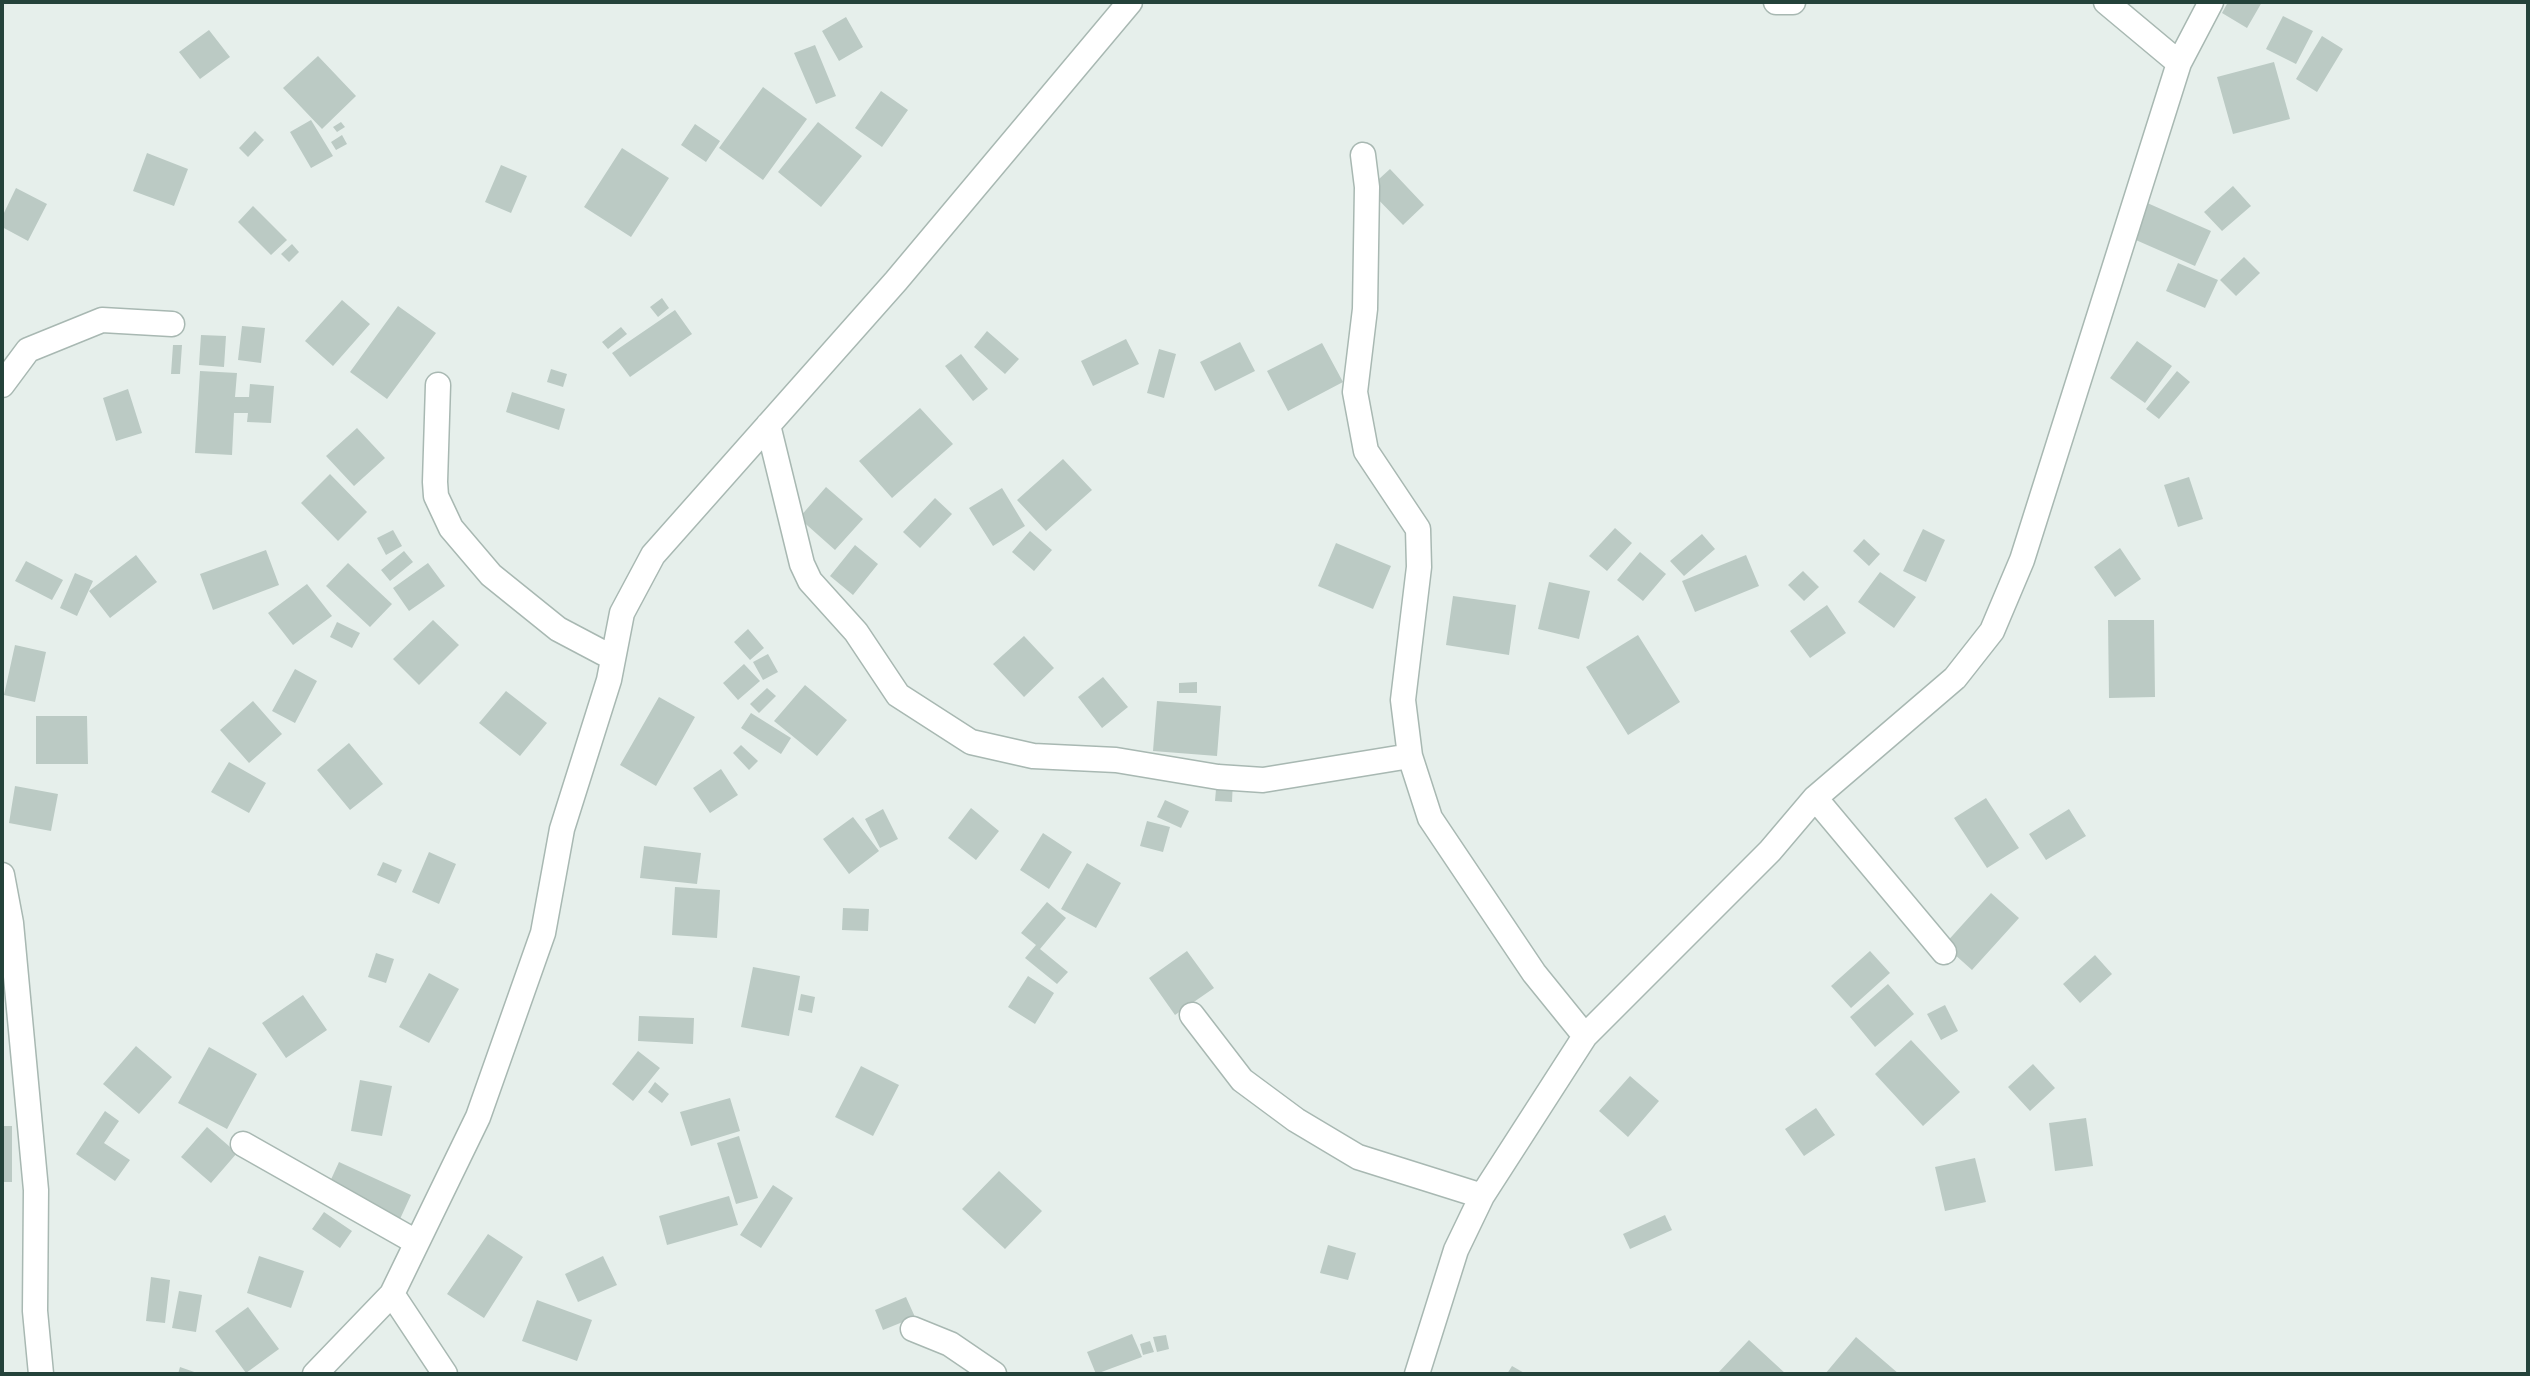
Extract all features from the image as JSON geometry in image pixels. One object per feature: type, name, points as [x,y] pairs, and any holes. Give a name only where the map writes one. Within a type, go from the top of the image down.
[{"type":"street","points":[[315,1374],[392,1294],[478,1117],[543,933],[562,829],[609,680],[611,657],[622,613],[653,555],[896,281],[1130,2]]},
{"type":"street","points":[[1776,2],[1793,2]]},
{"type":"street","points":[[2106,2],[2179,63]]},
{"type":"street","points":[[1417,1374],[1456,1250],[1482,1196],[1585,1036],[1770,851],[1815,798],[1955,678],[1992,631],[2022,560],[2179,63],[2211,2]]},
{"type":"street","points":[[1363,155],[1367,187],[1365,309],[1355,392],[1366,451],[1418,529],[1419,567],[1403,700],[1410,756],[1430,818],[1534,973],[1585,1036]]},
{"type":"street","points":[[2,385],[28,350],[102,320],[172,324]]},
{"type":"street","points":[[438,385],[436,496],[451,528],[491,575],[547,620],[611,657]]},
{"type":"street","points":[[768,425],[802,564],[810,581],[826,594],[856,632],[898,695],[971,742],[1033,756],[1116,760],[1218,777],[1263,780],[1410,756]]},
{"type":"street","points":[[1815,798],[1944,952]]},
{"type":"street","points":[[2,875],[11,923],[36,1190],[35,1311],[41,1374]]},
{"type":"street","points":[[1192,1015],[1242,1080],[1296,1120],[1358,1157],[1482,1196]]},
{"type":"street","points":[[243,1144],[416,1242]]},
{"type":"street","points":[[392,1294],[445,1374]]},
{"type":"street","points":[[913,1329],[950,1344],[994,1374]]},
{"type":"building","points":[[2228,2],[2262,2],[2247,28],[2222,13]]},
{"type":"building","points":[[2283,16],[2313,31],[2296,64],[2266,49]]},
{"type":"building","points":[[846,17],[863,47],[839,61],[822,31]]},
{"type":"building","points":[[209,30],[230,57],[200,79],[179,52]]},
{"type":"building","points":[[2322,36],[2343,49],[2317,92],[2296,79]]},
{"type":"building","points":[[815,45],[836,96],[816,104],[794,53]]},
{"type":"building","points":[[318,56],[356,96],[322,129],[283,88]]},
{"type":"building","points":[[2274,62],[2290,119],[2233,134],[2217,77]]},
{"type":"building","points":[[763,87],[807,119],[763,180],[719,148]]},
{"type":"building","points":[[881,91],[908,110],[882,147],[855,128]]},
{"type":"building","points":[[311,120],[333,156],[311,168],[290,132]]},
{"type":"building","points":[[341,122],[345,127],[337,132],[333,127]]},
{"type":"building","points":[[818,122],[862,156],[821,207],[778,172]]},
{"type":"building","points":[[695,124],[720,141],[706,162],[681,145]]},
{"type":"building","points":[[255,131],[264,140],[248,157],[239,148]]},
{"type":"building","points":[[342,135],[347,144],[336,150],[331,142]]},
{"type":"building","points":[[622,148],[669,178],[631,237],[584,207]]},
{"type":"building","points":[[147,153],[188,169],[174,206],[133,191]]},
{"type":"building","points":[[501,165],[527,176],[511,213],[485,202]]},
{"type":"building","points":[[1390,169],[1424,205],[1403,225],[1368,189]]},
{"type":"building","points":[[2233,186],[2251,206],[2222,231],[2204,212]]},
{"type":"building","points":[[16,188],[47,204],[28,241],[2,227],[2,217]]},
{"type":"building","points":[[2145,202],[2211,231],[2195,266],[2129,237]]},
{"type":"building","points":[[253,206],[287,240],[271,255],[238,222]]},
{"type":"building","points":[[292,244],[299,252],[289,262],[281,254]]},
{"type":"building","points":[[2244,257],[2260,273],[2236,296],[2220,280]]},
{"type":"building","points":[[2178,263],[2218,280],[2205,308],[2166,291]]},
{"type":"building","points":[[662,298],[669,308],[658,317],[650,307]]},
{"type":"building","points":[[342,300],[370,324],[333,366],[305,341]]},
{"type":"building","points":[[398,306],[436,333],[387,399],[350,372]]},
{"type":"building","points":[[675,310],[692,334],[630,377],[612,353]]},
{"type":"building","points":[[242,326],[265,328],[261,363],[238,360]]},
{"type":"building","points":[[621,327],[627,334],[608,349],[602,342]]},
{"type":"building","points":[[987,331],[1019,359],[1005,374],[974,347]]},
{"type":"building","points":[[201,335],[226,336],[224,367],[199,365]]},
{"type":"building","points":[[1126,339],[1139,364],[1093,386],[1081,361]]},
{"type":"building","points":[[2137,341],[2172,366],[2145,403],[2110,378]]},
{"type":"building","points":[[1240,342],[1255,371],[1215,391],[1200,362]]},
{"type":"building","points":[[1322,343],[1343,382],[1288,411],[1267,371]]},
{"type":"building","points":[[173,345],[182,345],[180,374],[171,374]]},
{"type":"building","points":[[1159,349],[1176,354],[1164,398],[1147,393]]},
{"type":"building","points":[[961,354],[988,389],[973,401],[945,366]]},
{"type":"building","points":[[551,369],[567,374],[563,387],[547,382]]},
{"type":"building","points":[[200,371],[237,373],[235,397],[249,397],[250,384],[274,386],[271,423],[247,422],[248,413],[234,413],[232,455],[195,453]]},
{"type":"building","points":[[2177,371],[2190,382],[2159,419],[2146,409]]},
{"type":"building","points":[[128,389],[142,433],[116,441],[103,398]]},
{"type":"building","points":[[512,392],[565,409],[559,430],[506,412]]},
{"type":"building","points":[[920,408],[953,444],[892,498],[859,461]]},
{"type":"building","points":[[357,428],[385,458],[354,486],[326,456]]},
{"type":"building","points":[[1063,459],[1092,490],[1046,531],[1017,500]]},
{"type":"building","points":[[330,474],[367,512],[338,541],[301,503]]},
{"type":"building","points":[[2189,477],[2203,519],[2178,527],[2164,485]]},
{"type":"building","points":[[826,487],[863,519],[835,550],[799,518]]},
{"type":"building","points":[[1002,488],[1025,526],[993,546],[969,508]]},
{"type":"building","points":[[935,498],[952,514],[920,548],[903,532]]},
{"type":"building","points":[[1615,528],[1632,543],[1607,571],[1589,556]]},
{"type":"building","points":[[1923,529],[1945,540],[1926,582],[1903,571]]},
{"type":"building","points":[[393,530],[402,546],[386,555],[377,538]]},
{"type":"building","points":[[1030,531],[1052,550],[1034,571],[1012,552]]},
{"type":"building","points":[[1702,534],[1715,549],[1684,576],[1670,561]]},
{"type":"building","points":[[1864,539],[1880,554],[1869,566],[1853,551]]},
{"type":"building","points":[[1336,543],[1391,566],[1373,609],[1318,586]]},
{"type":"building","points":[[855,545],[878,564],[853,595],[830,576]]},
{"type":"building","points":[[2120,548],[2141,579],[2115,597],[2094,567]]},
{"type":"building","points":[[266,550],[279,585],[213,610],[200,574]]},
{"type":"building","points":[[404,551],[413,562],[390,581],[381,570]]},
{"type":"building","points":[[1640,552],[1666,574],[1643,601],[1617,580]]},
{"type":"building","points":[[136,555],[157,582],[110,618],[89,591]]},
{"type":"building","points":[[1746,555],[1759,586],[1695,612],[1682,581]]},
{"type":"building","points":[[26,561],[63,580],[52,600],[15,581]]},
{"type":"building","points":[[348,563],[392,604],[370,627],[326,586]]},
{"type":"building","points":[[428,563],[445,586],[409,611],[393,588]]},
{"type":"building","points":[[1803,571],[1819,587],[1804,601],[1788,585]]},
{"type":"building","points":[[1880,572],[1916,597],[1894,628],[1858,602]]},
{"type":"building","points":[[75,573],[93,581],[77,616],[60,608]]},
{"type":"building","points":[[1549,582],[1590,591],[1579,639],[1538,629]]},
{"type":"building","points":[[307,584],[332,616],[293,645],[268,613]]},
{"type":"building","points":[[1453,596],[1516,605],[1509,655],[1446,645]]},
{"type":"building","points":[[1827,605],[1846,633],[1810,658],[1790,631]]},
{"type":"building","points":[[433,620],[459,645],[419,685],[393,659]]},
{"type":"building","points":[[2108,620],[2154,620],[2155,697],[2109,698]]},
{"type":"building","points":[[337,622],[360,633],[352,648],[330,637]]},
{"type":"building","points":[[748,629],[764,648],[750,660],[734,642]]},
{"type":"building","points":[[1638,635],[1680,702],[1628,735],[1586,667]]},
{"type":"building","points":[[1024,636],[1054,668],[1024,697],[993,664]]},
{"type":"building","points":[[15,645],[46,652],[35,702],[4,695]]},
{"type":"building","points":[[768,654],[778,672],[763,680],[753,662]]},
{"type":"building","points":[[744,664],[760,681],[738,700],[723,683]]},
{"type":"building","points":[[295,669],[317,681],[295,723],[272,711]]},
{"type":"building","points":[[1103,677],[1128,707],[1102,728],[1078,697]]},
{"type":"building","points":[[1197,682],[1197,693],[1179,693],[1179,683]]},
{"type":"building","points":[[805,685],[847,720],[817,756],[774,721]]},
{"type":"building","points":[[767,688],[776,696],[759,713],[750,704]]},
{"type":"building","points":[[506,691],[547,723],[520,756],[479,723]]},
{"type":"building","points":[[659,697],[695,717],[656,786],[620,765]]},
{"type":"building","points":[[253,701],[282,734],[249,763],[220,730]]},
{"type":"building","points":[[1157,701],[1221,706],[1217,756],[1153,751]]},
{"type":"building","points":[[751,713],[791,738],[781,754],[741,728]]},
{"type":"building","points":[[36,716],[87,716],[88,764],[36,764]]},
{"type":"building","points":[[349,743],[383,784],[350,810],[317,770]]},
{"type":"building","points":[[741,745],[758,761],[749,770],[733,753]]},
{"type":"building","points":[[229,762],[266,783],[249,813],[211,792]]},
{"type":"building","points":[[721,769],[738,795],[710,813],[693,788]]},
{"type":"building","points":[[1217,778],[1233,779],[1232,802],[1215,801]]},
{"type":"building","points":[[15,786],[58,794],[51,831],[9,823]]},
{"type":"building","points":[[1986,798],[2019,848],[1987,868],[1954,818]]},
{"type":"building","points":[[1165,800],[1189,811],[1181,828],[1157,817]]},
{"type":"building","points":[[971,808],[999,831],[976,860],[948,838]]},
{"type":"building","points":[[883,809],[898,839],[880,848],[865,819]]},
{"type":"building","points":[[2069,809],[2086,836],[2046,860],[2029,834]]},
{"type":"building","points":[[853,817],[879,851],[849,874],[823,839]]},
{"type":"building","points":[[1147,821],[1170,827],[1163,852],[1140,846]]},
{"type":"building","points":[[1043,833],[1072,852],[1049,889],[1020,870]]},
{"type":"building","points":[[644,846],[701,853],[697,884],[640,878]]},
{"type":"building","points":[[429,852],[456,864],[439,904],[412,892]]},
{"type":"building","points":[[383,862],[402,870],[396,883],[377,875]]},
{"type":"building","points":[[1087,863],[1121,883],[1096,928],[1061,909]]},
{"type":"building","points":[[675,887],[720,890],[717,938],[672,935]]},
{"type":"building","points":[[1991,893],[2019,918],[1972,970],[1944,945]]},
{"type":"building","points":[[1047,902],[1066,918],[1040,949],[1068,972],[1057,984],[1025,958],[1036,945],[1021,933]]},
{"type":"building","points":[[843,908],[869,909],[868,931],[842,930]]},
{"type":"building","points":[[1187,951],[1214,988],[1175,1015],[1149,978]]},
{"type":"building","points":[[1870,951],[1890,973],[1851,1008],[1831,986]]},
{"type":"building","points":[[376,953],[394,959],[386,983],[368,977]]},
{"type":"building","points":[[2095,955],[2112,974],[2080,1003],[2063,984]]},
{"type":"building","points":[[753,967],[800,976],[789,1036],[741,1027]]},
{"type":"building","points":[[429,973],[459,989],[429,1043],[399,1027]]},
{"type":"building","points":[[1028,976],[1054,993],[1035,1024],[1008,1007]]},
{"type":"building","points":[[1888,984],[1914,1014],[1875,1047],[1850,1017]]},
{"type":"building","points":[[801,994],[815,997],[812,1013],[798,1010]]},
{"type":"building","points":[[303,995],[327,1030],[286,1058],[262,1023]]},
{"type":"building","points":[[1945,1005],[1958,1031],[1941,1040],[1927,1014]]},
{"type":"building","points":[[639,1016],[694,1018],[693,1044],[638,1041]]},
{"type":"building","points":[[1911,1040],[1960,1092],[1923,1126],[1875,1074]]},
{"type":"building","points":[[136,1046],[172,1077],[139,1114],[103,1084]]},
{"type":"building","points":[[209,1047],[257,1074],[227,1129],[178,1103]]},
{"type":"building","points":[[638,1051],[660,1068],[633,1101],[612,1084]]},
{"type":"building","points":[[2033,1064],[2055,1088],[2030,1111],[2008,1087]]},
{"type":"building","points":[[861,1066],[899,1085],[873,1136],[835,1117]]},
{"type":"building","points":[[1630,1076],[1659,1101],[1628,1137],[1599,1111]]},
{"type":"building","points":[[360,1080],[392,1086],[382,1136],[351,1131]]},
{"type":"building","points":[[655,1082],[669,1094],[662,1103],[648,1092]]},
{"type":"building","points":[[730,1098],[740,1131],[691,1146],[680,1112]]},
{"type":"building","points":[[1816,1108],[1835,1135],[1804,1156],[1785,1129]]},
{"type":"building","points":[[105,1111],[119,1121],[104,1143],[130,1160],[115,1181],[76,1154]]},
{"type":"building","points":[[2086,1118],[2093,1166],[2055,1171],[2049,1123]]},
{"type":"building","points":[[2,1126],[12,1126],[12,1182],[2,1182]]},
{"type":"building","points":[[207,1127],[237,1153],[211,1183],[181,1157]]},
{"type":"building","points":[[739,1136],[758,1198],[736,1204],[717,1143]]},
{"type":"building","points":[[1975,1158],[1986,1202],[1945,1211],[1935,1167]]},
{"type":"building","points":[[339,1162],[411,1195],[400,1219],[328,1186]]},
{"type":"building","points":[[999,1171],[1042,1211],[1005,1249],[962,1209]]},
{"type":"building","points":[[773,1185],[793,1198],[761,1248],[740,1235]]},
{"type":"building","points":[[729,1196],[738,1225],[667,1245],[659,1216]]},
{"type":"building","points":[[324,1212],[352,1231],[340,1248],[312,1229]]},
{"type":"building","points":[[1665,1215],[1672,1230],[1630,1249],[1623,1234]]},
{"type":"building","points":[[488,1234],[523,1257],[484,1318],[447,1294]]},
{"type":"building","points":[[1328,1245],[1356,1253],[1348,1280],[1320,1273]]},
{"type":"building","points":[[259,1256],[304,1271],[291,1308],[247,1293]]},
{"type":"building","points":[[603,1256],[617,1285],[578,1302],[565,1274]]},
{"type":"building","points":[[151,1277],[170,1280],[165,1323],[146,1321]]},
{"type":"building","points":[[179,1291],[202,1295],[196,1332],[172,1328]]},
{"type":"building","points":[[906,1297],[915,1317],[883,1330],[875,1310]]},
{"type":"building","points":[[537,1300],[592,1320],[577,1361],[522,1341]]},
{"type":"building","points":[[248,1307],[279,1349],[246,1373],[215,1331]]},
{"type":"building","points":[[1132,1334],[1142,1357],[1096,1374],[1087,1352]]},
{"type":"building","points":[[1166,1335],[1169,1349],[1157,1352],[1153,1337]]},
{"type":"building","points":[[1856,1337],[1899,1374],[1825,1374]]},
{"type":"building","points":[[1749,1340],[1786,1374],[1717,1374]]},
{"type":"building","points":[[1150,1341],[1154,1352],[1143,1355],[1140,1344]]},
{"type":"building","points":[[1512,1366],[1526,1374],[1507,1374]]},
{"type":"building","points":[[180,1367],[200,1374],[178,1374]]}]
